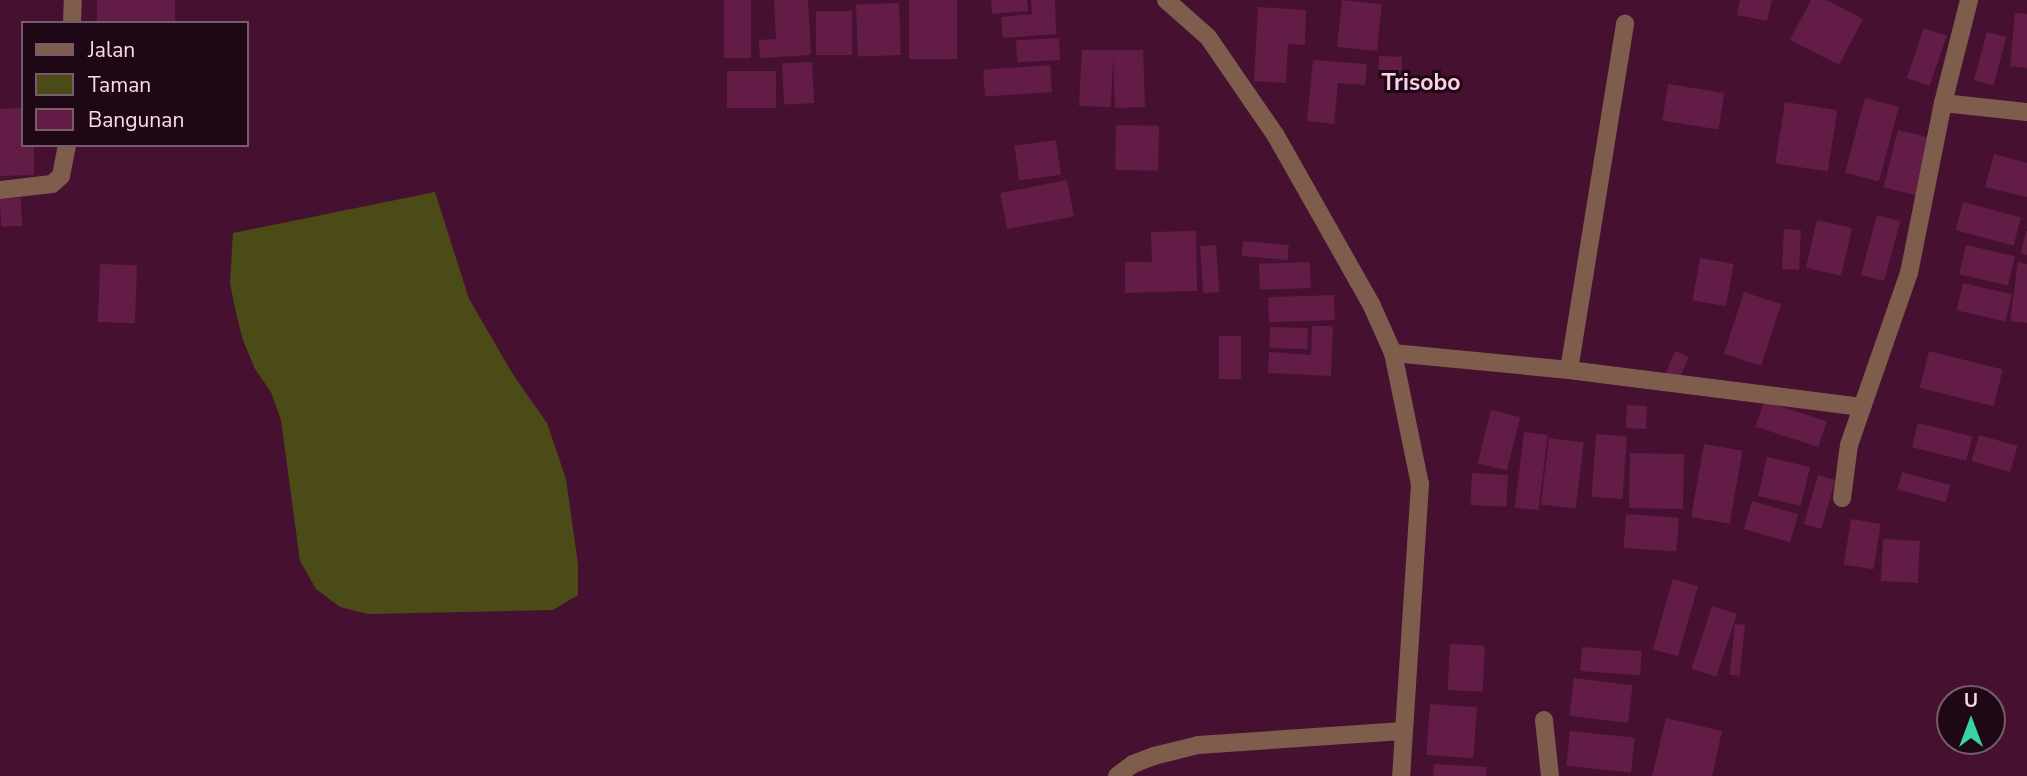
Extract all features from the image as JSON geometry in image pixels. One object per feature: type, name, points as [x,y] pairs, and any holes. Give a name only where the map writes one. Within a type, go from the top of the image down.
[{"type":"street","points":[[72,21],[73,0]]},
{"type":"street","points":[[1166,0],[1208,37],[1276,136],[1372,306],[1393,352],[1420,484],[1401,776]]},
{"type":"street","points":[[1842,498],[1849,445],[1860,407],[1909,273],[1943,103],[1969,0]]},
{"type":"street","points":[[1569,370],[1625,23]]},
{"type":"street","points":[[1943,103],[2027,112]]},
{"type":"street","points":[[0,190],[52,184],[61,176],[67,147]]},
{"type":"street","points":[[1393,352],[1569,370],[1860,407]]},
{"type":"street","points":[[1544,720],[1550,776]]},
{"type":"street","points":[[1117,776],[1133,764],[1198,745],[1403,732]]},
{"type":"green space","points":[[435,192],[469,299],[514,376],[547,423],[566,479],[578,564],[578,595],[553,610],[368,614],[340,607],[316,589],[300,561],[281,420],[271,392],[255,369],[236,313],[230,283],[233,233]]},
{"type":"building","points":[[97,0],[175,0],[175,21],[97,21]]},
{"type":"building","points":[[724,0],[751,0],[751,58],[724,58]]},
{"type":"building","points":[[774,0],[808,0],[811,55],[760,58],[759,40],[776,39]]},
{"type":"building","points":[[909,0],[957,0],[957,59],[909,59]]},
{"type":"building","points":[[991,0],[1027,0],[1028,11],[992,14]]},
{"type":"building","points":[[1031,0],[1055,0],[1056,34],[1003,38],[1001,17],[1032,14]]},
{"type":"building","points":[[1342,0],[1382,4],[1377,51],[1337,47]]},
{"type":"building","points":[[1740,0],[1772,0],[1767,21],[1737,15]]},
{"type":"building","points":[[1811,0],[1827,0],[1863,19],[1839,65],[1790,40]]},
{"type":"building","points":[[899,3],[901,55],[858,56],[856,5]]},
{"type":"building","points":[[1258,7],[1306,10],[1305,45],[1288,44],[1286,83],[1254,81]]},
{"type":"building","points":[[816,11],[852,11],[852,55],[816,55]]},
{"type":"building","points":[[2015,13],[2027,14],[2027,68],[2010,66]]},
{"type":"building","points":[[1924,28],[1947,36],[1929,86],[1907,78]]},
{"type":"building","points":[[1987,32],[2006,37],[1993,85],[1974,80]]},
{"type":"building","points":[[1059,38],[1060,60],[1017,62],[1016,40]]},
{"type":"building","points":[[1082,50],[1143,50],[1145,107],[1115,108],[1113,57],[1111,107],[1079,106]]},
{"type":"building","points":[[1379,56],[1402,57],[1401,73],[1378,72]]},
{"type":"building","points":[[1313,60],[1367,64],[1365,85],[1338,83],[1334,124],[1307,121]]},
{"type":"building","points":[[812,62],[814,103],[784,105],[782,64]]},
{"type":"building","points":[[1050,65],[1052,92],[985,97],[983,70]]},
{"type":"building","points":[[727,71],[776,71],[776,108],[727,108]]},
{"type":"building","points":[[1668,84],[1724,93],[1719,129],[1662,121]]},
{"type":"building","points":[[1865,98],[1899,107],[1879,181],[1845,172]]},
{"type":"building","points":[[1785,102],[1837,110],[1828,172],[1775,163]]},
{"type":"building","points":[[21,108],[21,147],[34,147],[34,175],[0,176],[0,109]]},
{"type":"building","points":[[1116,125],[1159,126],[1158,171],[1115,170]]},
{"type":"building","points":[[1898,130],[1930,138],[1916,195],[1884,187]]},
{"type":"building","points":[[1056,140],[1061,175],[1019,181],[1014,146]]},
{"type":"building","points":[[1994,154],[2027,163],[2027,197],[1985,187]]},
{"type":"building","points":[[1067,180],[1074,216],[1007,229],[1000,193]]},
{"type":"building","points":[[21,198],[22,226],[1,227],[0,199]]},
{"type":"building","points":[[1963,202],[2021,218],[2013,246],[1955,230]]},
{"type":"building","points":[[1877,215],[1900,221],[1884,281],[1861,275]]},
{"type":"building","points":[[1817,220],[1852,228],[1841,276],[1806,268]]},
{"type":"building","points":[[1784,229],[1801,230],[1799,270],[1782,269]]},
{"type":"building","points":[[1196,231],[1197,291],[1125,293],[1125,262],[1152,262],[1151,232]]},
{"type":"building","points":[[2027,231],[2027,255],[2021,254]]},
{"type":"building","points":[[1243,241],[1289,245],[1288,260],[1242,256]]},
{"type":"building","points":[[1216,245],[1219,292],[1203,293],[1200,246]]},
{"type":"building","points":[[1966,245],[2015,256],[2008,285],[1959,274]]},
{"type":"building","points":[[1700,258],[1733,264],[1726,306],[1693,300]]},
{"type":"building","points":[[1310,262],[1311,288],[1260,290],[1259,264]]},
{"type":"building","points":[[2018,262],[2027,264],[2027,323],[2010,321]]},
{"type":"building","points":[[100,264],[137,265],[135,323],[98,322]]},
{"type":"building","points":[[1963,283],[2012,294],[2005,322],[1957,310]]},
{"type":"building","points":[[1744,292],[1781,304],[1761,366],[1724,354]]},
{"type":"building","points":[[1334,295],[1335,320],[1269,322],[1268,297]]},
{"type":"building","points":[[1312,326],[1333,326],[1331,376],[1268,373],[1269,352],[1311,355]]},
{"type":"building","points":[[1270,327],[1308,328],[1307,349],[1269,348]]},
{"type":"building","points":[[1219,336],[1241,336],[1241,379],[1219,379]]},
{"type":"building","points":[[1675,351],[1689,357],[1677,384],[1664,378]]},
{"type":"building","points":[[1929,351],[2003,369],[1994,406],[1920,388]]},
{"type":"building","points":[[1764,401],[1827,421],[1818,447],[1756,427]]},
{"type":"building","points":[[1627,405],[1647,406],[1646,429],[1626,428]]},
{"type":"building","points":[[1491,410],[1520,417],[1507,471],[1478,463]]},
{"type":"building","points":[[1918,423],[1972,437],[1966,461],[1912,447]]},
{"type":"building","points":[[1524,432],[1548,435],[1539,510],[1515,507]]},
{"type":"building","points":[[1596,434],[1627,436],[1623,499],[1592,497]]},
{"type":"building","points":[[1979,435],[2017,446],[2010,472],[1972,461]]},
{"type":"building","points":[[1549,438],[1584,442],[1576,509],[1541,505]]},
{"type":"building","points":[[1704,444],[1742,451],[1730,524],[1691,517]]},
{"type":"building","points":[[1630,453],[1684,454],[1683,509],[1629,508]]},
{"type":"building","points":[[1767,457],[1810,467],[1801,506],[1758,496]]},
{"type":"building","points":[[1902,472],[1950,485],[1946,502],[1897,489]]},
{"type":"building","points":[[1472,473],[1508,475],[1506,507],[1470,505]]},
{"type":"building","points":[[1818,475],[1835,480],[1821,529],[1804,524]]},
{"type":"building","points":[[1752,501],[1798,514],[1790,542],[1744,529]]},
{"type":"building","points":[[1626,514],[1679,518],[1676,552],[1624,548]]},
{"type":"building","points":[[1851,519],[1881,524],[1873,569],[1844,564]]},
{"type":"building","points":[[1883,539],[1920,541],[1918,583],[1881,581]]},
{"type":"building","points":[[1673,579],[1698,586],[1678,656],[1653,649]]},
{"type":"building","points":[[1712,606],[1737,614],[1716,677],[1692,669]]},
{"type":"building","points":[[1735,624],[1745,625],[1740,676],[1730,675]]},
{"type":"building","points":[[1450,644],[1485,646],[1483,692],[1448,690]]},
{"type":"building","points":[[1582,647],[1642,651],[1640,675],[1580,671]]},
{"type":"building","points":[[1574,678],[1633,685],[1628,723],[1569,716]]},
{"type":"building","points":[[1430,704],[1477,707],[1473,758],[1426,755]]},
{"type":"building","points":[[1666,718],[1722,731],[1712,776],[1652,776]]},
{"type":"building","points":[[1570,731],[1635,738],[1631,773],[1566,766]]},
{"type":"building","points":[[1434,764],[1487,767],[1486,776],[1433,776]]},
{"type":"district","name":"Trisobo","points":[[1421,83]]}]
